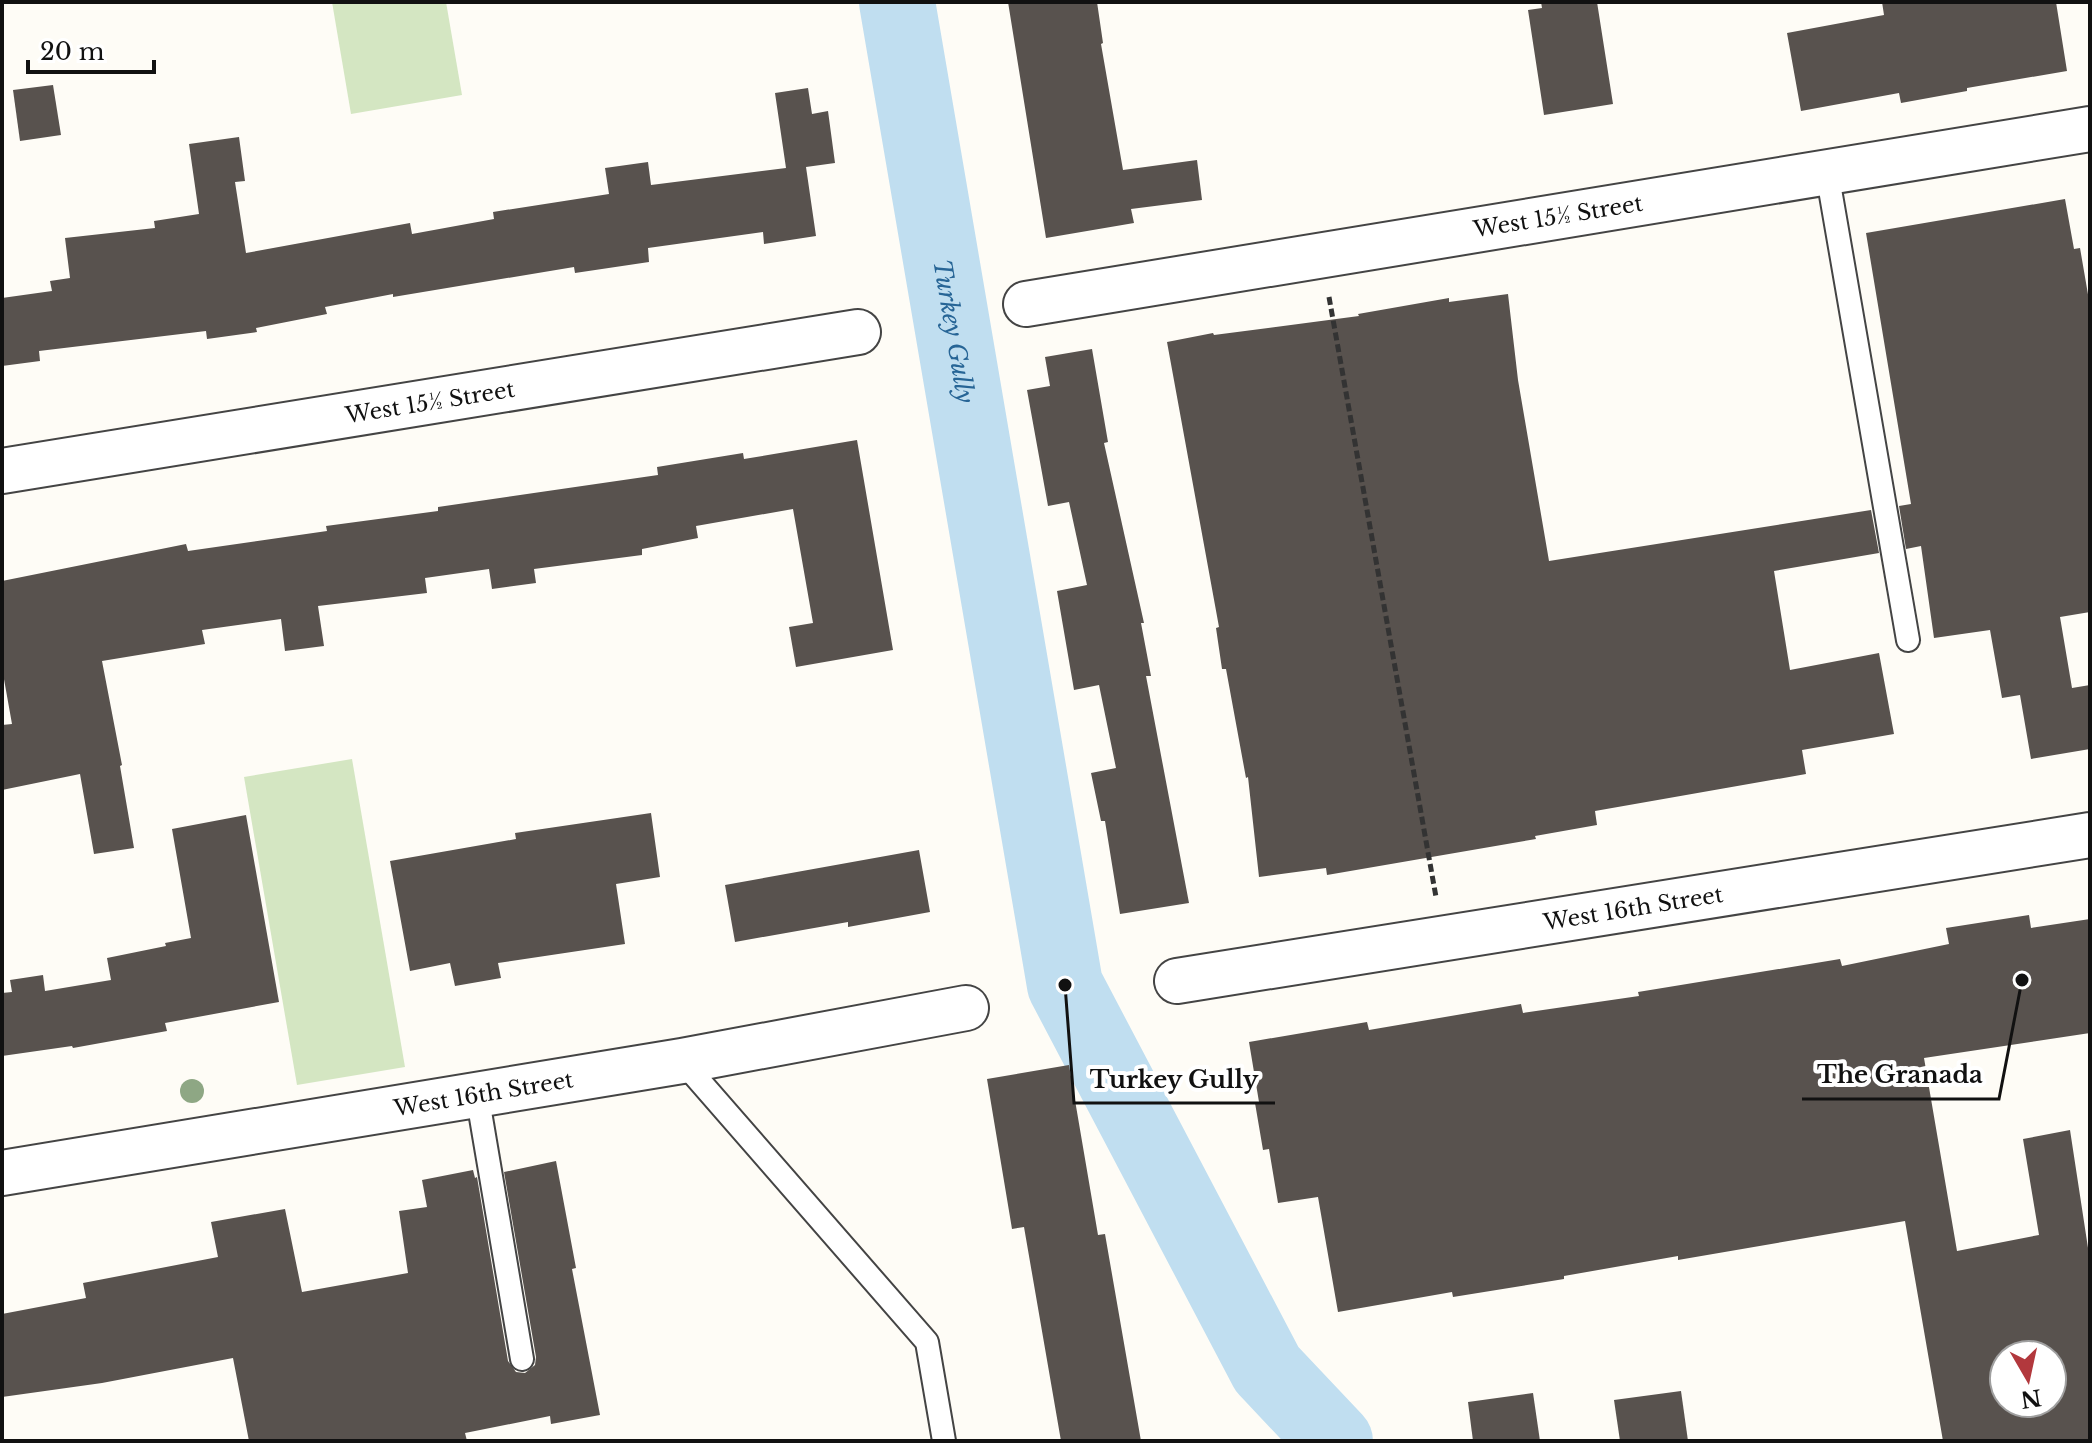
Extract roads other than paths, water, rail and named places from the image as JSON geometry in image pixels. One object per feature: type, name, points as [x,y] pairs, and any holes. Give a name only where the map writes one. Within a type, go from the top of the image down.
[{"type":"street","name":"West 15½ Street","points":[[1026,304],[2090,129]]},
{"type":"street","name":"West 15½ Street","points":[[2,471],[858,332]]},
{"type":"street","name":"West 16th Street","points":[[1177,981],[2090,835]]},
{"type":"street","name":"West 16th Street","points":[[2,1173],[682,1061],[966,1008]]},
{"type":"lane","points":[[1827,172],[1908,640]]},
{"type":"lane","points":[[682,1061],[927,1342],[944,1441]]},
{"type":"lane","points":[[477,1094],[522,1359]]},
{"type":"waterway","name":"Turkey Gully","points":[[897,2],[1065,985],[1267,1369],[1335,1441]]},
{"type":"place","name":"The Granada","points":[[2022,980]]},
{"type":"place","name":"Turkey Gully","points":[[1065,985]]}]
